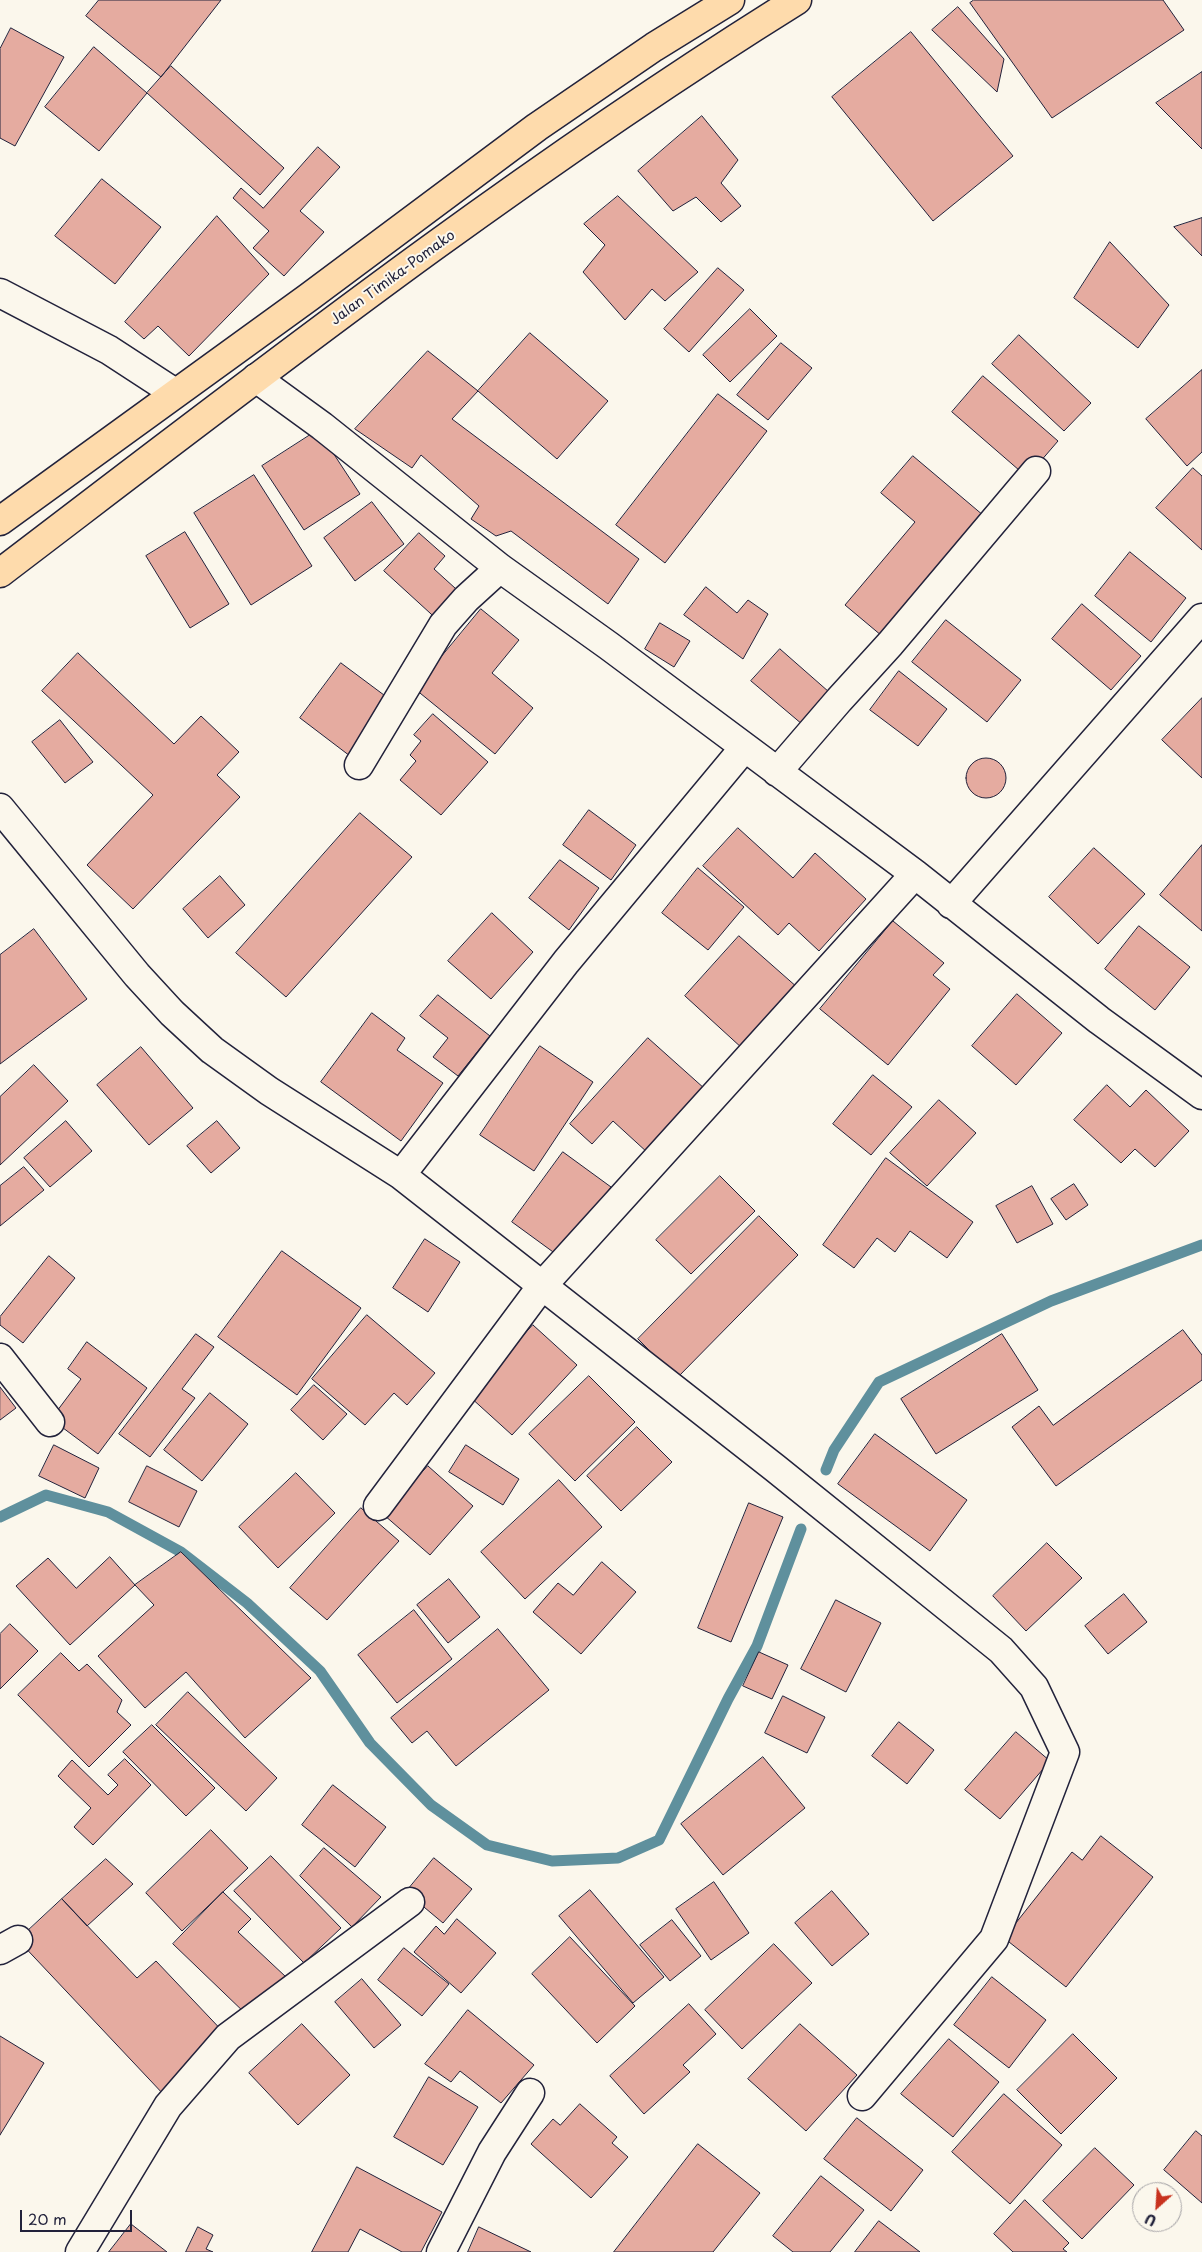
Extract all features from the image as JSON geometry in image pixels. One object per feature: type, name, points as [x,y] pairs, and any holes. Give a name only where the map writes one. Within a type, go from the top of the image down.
[{"type":"highway","points":[[0,521],[310,297],[537,127],[654,47],[730,0]]},
{"type":"highway","name":"Jalan Timika-Pomako","points":[[0,573],[256,378],[542,169],[669,81],[797,0]]},
{"type":"street","points":[[0,293],[109,350],[175,393]]},
{"type":"street","points":[[256,378],[322,426],[500,568],[609,646],[915,874],[1099,1020],[1202,1095]]},
{"type":"street","points":[[777,772],[890,644],[1036,471]]},
{"type":"street","points":[[359,765],[443,625],[500,568]]},
{"type":"street","points":[[951,904],[1202,618]]},
{"type":"street","points":[[401,1175],[566,962],[744,748]]},
{"type":"street","points":[[0,808],[137,975],[172,1013],[212,1050],[269,1091],[401,1175],[775,1468],[1001,1650],[1034,1687],[1065,1752],[994,1939],[862,2096]]},
{"type":"street","points":[[378,1506],[541,1286],[915,874]]},
{"type":"street","points":[[0,1358],[50,1422]]},
{"type":"street","points":[[80,2252],[168,2106],[228,2037],[410,1902]]},
{"type":"street","points":[[441,2252],[492,2152],[530,2093]]},
{"type":"building","points":[[99,0],[221,0],[161,77],[86,16]]},
{"type":"building","points":[[974,0],[1163,0],[1184,30],[1052,118],[970,3]]},
{"type":"building","points":[[958,7],[1004,59],[997,92],[932,30]]},
{"type":"building","points":[[11,28],[64,57],[15,146],[0,138],[0,49]]},
{"type":"building","points":[[911,32],[1013,156],[933,221],[832,97]]},
{"type":"building","points":[[94,47],[147,93],[99,151],[45,107]]},
{"type":"building","points":[[171,66],[284,168],[260,195],[147,93]]},
{"type":"building","points":[[1202,72],[1202,149],[1156,103]]},
{"type":"building","points":[[702,116],[738,160],[721,183],[741,206],[721,222],[696,197],[673,211],[638,171]]},
{"type":"building","points":[[318,147],[340,167],[300,211],[324,232],[284,276],[253,248],[269,231],[233,198],[241,188],[263,208]]},
{"type":"building","points":[[102,179],[161,227],[115,284],[55,236]]},
{"type":"building","points":[[618,196],[698,272],[665,301],[652,289],[625,320],[583,272],[605,245],[584,224]]},
{"type":"building","points":[[217,216],[269,274],[189,356],[158,326],[144,339],[125,322]]},
{"type":"building","points":[[1202,218],[1202,256],[1174,227]]},
{"type":"building","points":[[1110,242],[1169,305],[1138,348],[1074,298]]},
{"type":"building","points":[[718,268],[744,290],[689,352],[664,329]]},
{"type":"building","points":[[750,309],[777,336],[730,382],[703,355]]},
{"type":"building","points":[[530,333],[608,401],[557,459],[478,391]]},
{"type":"building","points":[[1019,335],[1091,403],[1064,431],[992,364]]},
{"type":"building","points":[[781,343],[812,368],[768,420],[737,395]]},
{"type":"building","points":[[428,351],[478,391],[452,419],[639,559],[608,604],[511,531],[496,536],[471,519],[479,506],[421,455],[412,468],[355,429]]},
{"type":"building","points":[[1202,370],[1202,452],[1187,466],[1146,419]]},
{"type":"building","points":[[983,376],[1058,441],[1027,477],[952,412]]},
{"type":"building","points":[[718,394],[767,431],[665,563],[616,525]]},
{"type":"building","points":[[318,430],[360,494],[304,530],[262,466]]},
{"type":"building","points":[[913,456],[990,521],[888,641],[845,605],[915,522],[881,493]]},
{"type":"building","points":[[1193,468],[1202,476],[1202,550],[1156,508]]},
{"type":"building","points":[[254,475],[312,566],[251,605],[194,513]]},
{"type":"building","points":[[372,502],[404,544],[355,581],[324,538]]},
{"type":"building","points":[[185,532],[229,604],[190,628],[146,556]]},
{"type":"building","points":[[419,533],[445,556],[434,569],[466,598],[442,624],[384,571]]},
{"type":"building","points":[[1130,552],[1186,598],[1151,642],[1095,596]]},
{"type":"building","points":[[706,587],[737,613],[748,600],[768,614],[743,659],[684,615]]},
{"type":"building","points":[[1082,604],[1141,656],[1111,690],[1052,639]]},
{"type":"building","points":[[481,609],[519,640],[492,673],[533,708],[495,754],[415,689]]},
{"type":"building","points":[[946,620],[1021,680],[987,722],[912,662]]},
{"type":"building","points":[[660,623],[690,641],[674,667],[645,649]]},
{"type":"building","points":[[780,649],[837,699],[809,730],[751,681]]},
{"type":"building","points":[[78,653],[174,744],[201,716],[239,752],[217,775],[240,797],[133,909],[87,865],[153,795],[42,691]]},
{"type":"building","points":[[341,663],[392,701],[350,756],[300,718]]},
{"type":"building","points":[[899,671],[947,709],[918,746],[870,710]]},
{"type":"building","points":[[1202,698],[1202,778],[1162,740]]},
{"type":"building","points":[[433,714],[488,762],[441,815],[400,780],[416,761],[410,755],[421,741],[414,735]]},
{"type":"building","points":[[60,720],[93,762],[65,783],[32,742]]},
{"type":"building","points":[[986,758],[1000,764],[1006,778],[1000,792],[986,798],[972,792],[966,778],[972,764]]},
{"type":"building","points":[[589,810],[636,845],[611,880],[563,845]]},
{"type":"building","points":[[360,813],[412,857],[286,997],[236,953]]},
{"type":"building","points":[[738,828],[793,878],[815,853],[866,899],[819,951],[789,923],[778,935],[703,866]]},
{"type":"building","points":[[1202,845],[1202,931],[1160,895]]},
{"type":"building","points":[[1094,848],[1145,894],[1098,944],[1049,897]]},
{"type":"building","points":[[560,860],[599,888],[569,930],[529,898]]},
{"type":"building","points":[[698,868],[744,907],[708,950],[662,913]]},
{"type":"building","points":[[220,876],[245,905],[208,938],[183,909]]},
{"type":"building","points":[[492,913],[533,952],[491,999],[448,961]]},
{"type":"building","points":[[893,921],[944,963],[933,975],[950,989],[888,1065],[820,1009]]},
{"type":"building","points":[[1139,926],[1190,967],[1155,1010],[1105,969]]},
{"type":"building","points":[[34,929],[87,999],[0,1064],[0,955]]},
{"type":"building","points":[[739,936],[798,988],[743,1049],[685,996]]},
{"type":"building","points":[[1017,994],[1062,1033],[1016,1085],[972,1046]]},
{"type":"building","points":[[438,995],[490,1036],[458,1076],[433,1057],[448,1038],[420,1016]]},
{"type":"building","points":[[372,1013],[405,1038],[397,1050],[443,1083],[401,1141],[321,1082]]},
{"type":"building","points":[[648,1038],[705,1089],[648,1153],[613,1121],[592,1144],[570,1124]]},
{"type":"building","points":[[540,1046],[593,1082],[534,1171],[480,1135]]},
{"type":"building","points":[[141,1047],[193,1108],[149,1145],[97,1085]]},
{"type":"building","points":[[34,1065],[68,1101],[0,1165],[0,1097]]},
{"type":"building","points":[[873,1075],[912,1107],[871,1155],[833,1124]]},
{"type":"building","points":[[1107,1085],[1130,1107],[1146,1090],[1189,1131],[1155,1167],[1135,1149],[1121,1163],[1074,1120]]},
{"type":"building","points":[[939,1100],[976,1133],[927,1186],[890,1153]]},
{"type":"building","points":[[66,1121],[92,1151],[50,1187],[24,1158]]},
{"type":"building","points":[[217,1121],[240,1148],[211,1173],[187,1146]]},
{"type":"building","points":[[563,1152],[611,1187],[560,1257],[512,1222]]},
{"type":"building","points":[[886,1158],[973,1222],[947,1258],[910,1231],[895,1252],[877,1238],[854,1268],[823,1245]]},
{"type":"building","points":[[24,1167],[44,1190],[0,1226],[0,1186]]},
{"type":"building","points":[[720,1176],[755,1211],[691,1274],[656,1240]]},
{"type":"building","points":[[1074,1184],[1088,1205],[1066,1220],[1051,1199]]},
{"type":"building","points":[[1032,1186],[1053,1224],[1017,1243],[996,1206]]},
{"type":"building","points":[[759,1216],[798,1255],[677,1378],[638,1339]]},
{"type":"building","points":[[425,1239],[460,1262],[428,1312],[393,1288]]},
{"type":"building","points":[[282,1251],[361,1308],[297,1395],[218,1337]]},
{"type":"building","points":[[49,1256],[75,1278],[23,1343],[0,1325],[0,1317]]},
{"type":"building","points":[[367,1315],[435,1373],[407,1405],[394,1393],[365,1425],[312,1379]]},
{"type":"building","points":[[533,1325],[577,1365],[512,1435],[469,1396]]},
{"type":"building","points":[[1183,1330],[1202,1355],[1202,1380],[1056,1486],[1012,1427],[1039,1406],[1053,1425]]},
{"type":"building","points":[[196,1334],[214,1347],[182,1389],[195,1398],[150,1457],[119,1434]]},
{"type":"building","points":[[1002,1334],[1038,1390],[936,1454],[901,1399]]},
{"type":"building","points":[[87,1342],[147,1388],[98,1454],[51,1419],[81,1379],[68,1369]]},
{"type":"building","points":[[589,1376],[635,1422],[575,1481],[529,1434]]},
{"type":"building","points":[[314,1385],[347,1414],[323,1440],[291,1410]]},
{"type":"building","points":[[0,1387],[16,1408],[0,1420]]},
{"type":"building","points":[[210,1393],[248,1424],[202,1481],[164,1450]]},
{"type":"building","points":[[637,1427],[672,1462],[621,1511],[587,1476]]},
{"type":"building","points":[[875,1434],[967,1500],[930,1551],[838,1484]]},
{"type":"building","points":[[54,1445],[99,1468],[85,1498],[39,1476]]},
{"type":"building","points":[[466,1445],[519,1479],[503,1505],[449,1472]]},
{"type":"building","points":[[147,1466],[197,1491],[179,1527],[129,1502]]},
{"type":"building","points":[[428,1466],[473,1506],[430,1555],[384,1515]]},
{"type":"building","points":[[296,1473],[335,1513],[278,1568],[239,1527]]},
{"type":"building","points":[[559,1480],[602,1527],[525,1599],[481,1552]]},
{"type":"building","points":[[749,1503],[783,1517],[731,1642],[698,1628]]},
{"type":"building","points":[[361,1508],[399,1541],[327,1620],[290,1588]]},
{"type":"building","points":[[1047,1543],[1082,1578],[1026,1631],[993,1596]]},
{"type":"building","points":[[181,1552],[311,1678],[245,1738],[186,1672],[145,1708],[98,1656],[154,1605],[135,1585]]},
{"type":"building","points":[[110,1557],[135,1585],[70,1645],[16,1586],[48,1558],[76,1588]]},
{"type":"building","points":[[602,1562],[636,1592],[581,1654],[533,1612],[558,1583],[573,1595]]},
{"type":"building","points":[[449,1579],[480,1617],[448,1643],[417,1605]]},
{"type":"building","points":[[1124,1594],[1147,1622],[1108,1654],[1085,1626]]},
{"type":"building","points":[[836,1600],[881,1623],[846,1692],[801,1669]]},
{"type":"building","points":[[414,1610],[452,1659],[397,1703],[358,1655]]},
{"type":"building","points":[[10,1624],[38,1651],[0,1689],[0,1634]]},
{"type":"building","points":[[498,1629],[549,1690],[456,1766],[427,1731],[412,1743],[391,1718]]},
{"type":"building","points":[[759,1652],[788,1665],[772,1699],[743,1686]]},
{"type":"building","points":[[61,1653],[79,1671],[87,1664],[122,1700],[117,1712],[131,1725],[89,1767],[18,1695]]},
{"type":"building","points":[[188,1692],[277,1778],[246,1811],[156,1725]]},
{"type":"building","points":[[783,1696],[825,1717],[807,1753],[765,1733]]},
{"type":"building","points":[[899,1722],[934,1750],[907,1784],[872,1756]]},
{"type":"building","points":[[152,1725],[215,1788],[186,1816],[123,1752]]},
{"type":"building","points":[[1016,1732],[1050,1761],[1000,1819],[965,1790]]},
{"type":"building","points":[[763,1757],[805,1808],[723,1875],[681,1824]]},
{"type":"building","points":[[125,1759],[151,1785],[93,1845],[74,1827],[91,1808],[58,1776],[72,1760],[108,1795],[118,1785],[108,1775]]},
{"type":"building","points":[[333,1785],[386,1827],[355,1867],[302,1825]]},
{"type":"building","points":[[211,1830],[248,1868],[182,1931],[146,1893]]},
{"type":"building","points":[[1101,1836],[1153,1877],[1066,1987],[1004,1938],[1072,1852],[1082,1860]]},
{"type":"building","points":[[324,1848],[381,1897],[352,1927],[300,1876]]},
{"type":"building","points":[[271,1856],[341,1928],[304,1963],[234,1891]]},
{"type":"building","points":[[434,1858],[472,1889],[443,1923],[406,1892]]},
{"type":"building","points":[[106,1859],[133,1884],[87,1926],[62,1899]]},
{"type":"building","points":[[714,1882],[749,1933],[711,1960],[676,1909]]},
{"type":"building","points":[[590,1890],[664,1977],[633,2003],[559,1916]]},
{"type":"building","points":[[832,1891],[869,1934],[832,1966],[795,1923]]},
{"type":"building","points":[[223,1892],[251,1919],[238,1932],[286,1977],[248,2016],[173,1944]]},
{"type":"building","points":[[62,1899],[137,1978],[156,1961],[228,2037],[165,2096],[18,1940]]},
{"type":"building","points":[[457,1919],[496,1953],[461,1993],[414,1952],[436,1926],[444,1934]]},
{"type":"building","points":[[672,1920],[701,1956],[670,1981],[640,1945]]},
{"type":"building","points":[[570,1937],[635,2006],[597,2043],[532,1974]]},
{"type":"building","points":[[774,1944],[812,1983],[742,2049],[705,2010]]},
{"type":"building","points":[[404,1948],[449,1984],[422,2016],[378,1980]]},
{"type":"building","points":[[992,1977],[1046,2020],[1009,2068],[954,2025]]},
{"type":"building","points":[[362,1979],[401,2025],[374,2048],[335,2002]]},
{"type":"building","points":[[689,2004],[716,2034],[683,2065],[690,2072],[644,2114],[610,2076]]},
{"type":"building","points":[[468,2010],[534,2065],[501,2103],[460,2071],[451,2082],[425,2064]]},
{"type":"building","points":[[302,2024],[350,2075],[298,2125],[249,2073]]},
{"type":"building","points":[[800,2024],[857,2075],[806,2131],[748,2079]]},
{"type":"building","points":[[1073,2034],[1117,2078],[1061,2134],[1017,2090]]},
{"type":"building","points":[[0,2036],[44,2063],[0,2135]]},
{"type":"building","points":[[949,2039],[999,2082],[953,2137],[901,2094]]},
{"type":"building","points":[[429,2077],[478,2107],[443,2165],[394,2137]]},
{"type":"building","points":[[1004,2094],[1062,2145],[1010,2204],[952,2152]]},
{"type":"building","points":[[580,2104],[617,2137],[612,2143],[628,2157],[591,2198],[531,2144],[553,2119],[560,2125]]},
{"type":"building","points":[[857,2118],[923,2170],[891,2211],[824,2159]]},
{"type":"building","points":[[1196,2131],[1202,2136],[1202,2203],[1182,2186],[1182,2182],[1178,2182],[1164,2170]]},
{"type":"building","points":[[698,2144],[760,2193],[713,2252],[614,2252]]},
{"type":"building","points":[[1095,2148],[1132,2183],[1132,2187],[1082,2239],[1043,2201]]},
{"type":"building","points":[[357,2167],[442,2212],[421,2252],[402,2252],[360,2229],[348,2252],[312,2252]]},
{"type":"building","points":[[821,2176],[864,2210],[830,2252],[793,2252],[773,2236]]},
{"type":"building","points":[[1025,2200],[1069,2243],[1063,2249],[1067,2252],[1013,2252],[994,2234]]},
{"type":"building","points":[[879,2221],[920,2252],[855,2252]]},
{"type":"building","points":[[131,2224],[167,2252],[109,2252]]},
{"type":"building","points":[[198,2227],[213,2235],[206,2249],[213,2252],[186,2252]]},
{"type":"building","points":[[479,2227],[531,2252],[468,2252]]},
{"type":"waterway","points":[[826,1470],[834,1450],[879,1382],[1051,1301],[1202,1245]]},
{"type":"waterway","points":[[0,1517],[46,1495],[108,1512],[181,1552],[247,1603],[320,1671],[370,1743],[431,1805],[487,1845],[552,1861],[618,1858],[659,1840],[728,1699],[757,1646],[801,1529]]}]
